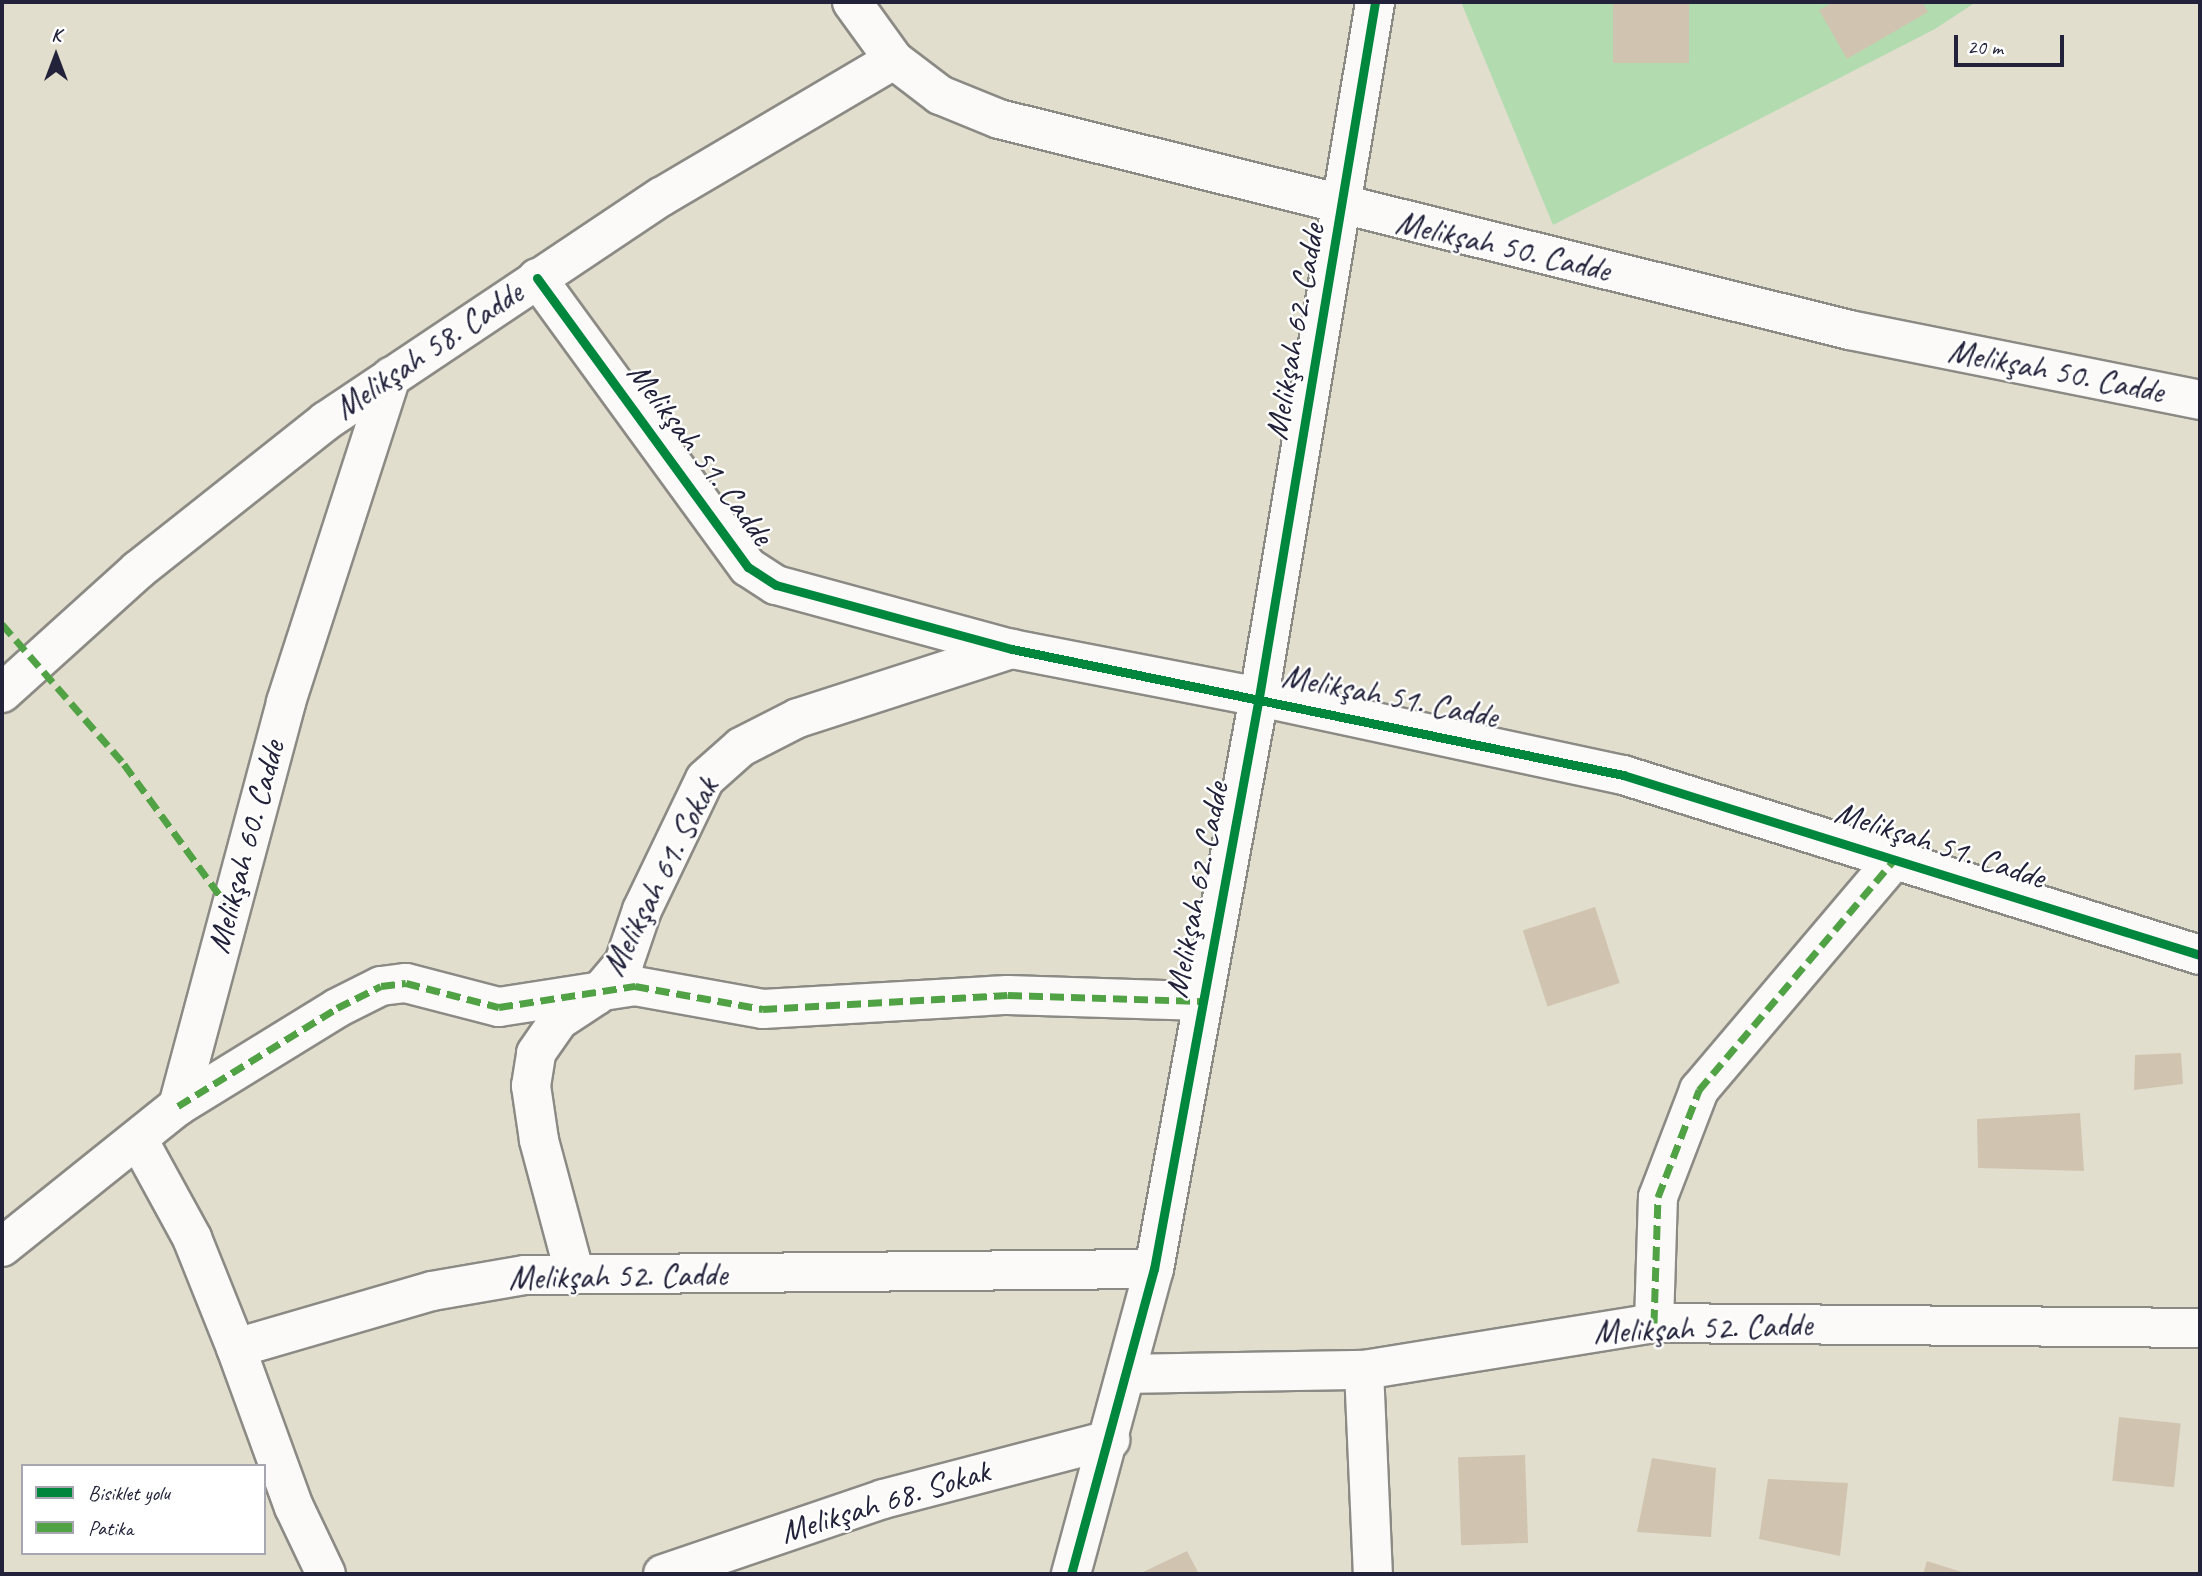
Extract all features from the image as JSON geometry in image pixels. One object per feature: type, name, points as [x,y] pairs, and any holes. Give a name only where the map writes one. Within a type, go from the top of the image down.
[{"type":"street","name":"Melikşah 50. Cadde","points":[[852,2],[894,61],[940,95],[999,119],[1342,209],[1850,330],[2200,400]]},
{"type":"street","name":"Melikşah 62. Cadde","points":[[1070,1574],[1110,1440],[1154,1269],[1259,697],[1375,2]]},
{"type":"street","name":"Melikşah 58. Cadde","points":[[2,693],[138,570],[391,376],[537,278],[894,61]]},
{"type":"street","name":"Melikşah 51. Cadde","points":[[537,278],[748,567],[776,585],[1012,649],[1259,697],[1623,775],[2200,955]]},
{"type":"street","name":"Melikşah 60. Cadde","points":[[177,1106],[286,702],[391,376]]},
{"type":"street","name":"Melikşah 61. Sokak","points":[[574,1271],[531,1086],[536,1053],[559,1020],[597,995],[624,962],[642,910],[705,779],[741,747],[799,718],[1012,649]]},
{"type":"street","points":[[1654,1323],[1658,1197],[1699,1090],[1896,858]]},
{"type":"street","points":[[2,1247],[139,1141],[177,1106],[381,986],[432,985],[499,1007],[655,988],[763,1009],[1009,995],[1203,1001]]},
{"type":"street","points":[[139,1141],[192,1238],[294,1507],[326,1574]]},
{"type":"street","name":"Melikşah 52. Cadde","points":[[236,1349],[432,1292],[574,1271],[767,1276],[1154,1269]]},
{"type":"street","name":"Melikşah 52. Cadde","points":[[1126,1374],[1364,1370],[1654,1323],[2200,1328]]},
{"type":"street","points":[[1364,1370],[1373,1574]]},
{"type":"street","name":"Melikşah 68. Sokak","points":[[663,1574],[883,1499],[1110,1440]]},
{"type":"green space","points":[[1461,2],[1976,2],[1935,29],[1553,225]]},
{"type":"building","points":[[1613,2],[1689,2],[1689,63],[1613,63]]},
{"type":"building","points":[[1834,2],[1922,2],[1928,12],[1847,59],[1819,10]]},
{"type":"building","points":[[1595,907],[1620,983],[1547,1007],[1523,930]]},
{"type":"building","points":[[2181,1053],[2183,1084],[2134,1090],[2135,1055]]},
{"type":"building","points":[[2080,1113],[2084,1171],[1978,1168],[1977,1119]]},
{"type":"building","points":[[2119,1417],[2181,1423],[2174,1487],[2112,1481]]},
{"type":"building","points":[[1525,1455],[1528,1543],[1461,1545],[1458,1457]]},
{"type":"building","points":[[1652,1458],[1716,1468],[1711,1537],[1637,1532]]},
{"type":"building","points":[[1768,1479],[1848,1483],[1840,1556],[1759,1539]]},
{"type":"building","points":[[1187,1551],[1199,1574],[1139,1574]]},
{"type":"building","points":[[1927,1561],[1968,1574],[1923,1574]]},
{"type":"marked path","points":[[2,624],[124,764],[229,908]]},
{"type":"marked path","points":[[1654,1323],[1658,1197],[1699,1090],[1896,858]]},
{"type":"marked path","points":[[178,1106],[337,1008],[381,986],[406,983],[499,1007],[635,986],[763,1009],[1008,995],[1203,1001]]},
{"type":"cycle path","points":[[1071,1574],[1154,1269],[1259,697],[1375,2]]},
{"type":"cycle path","points":[[537,278],[748,567],[776,585],[1012,649],[1623,775],[2200,955]]}]
